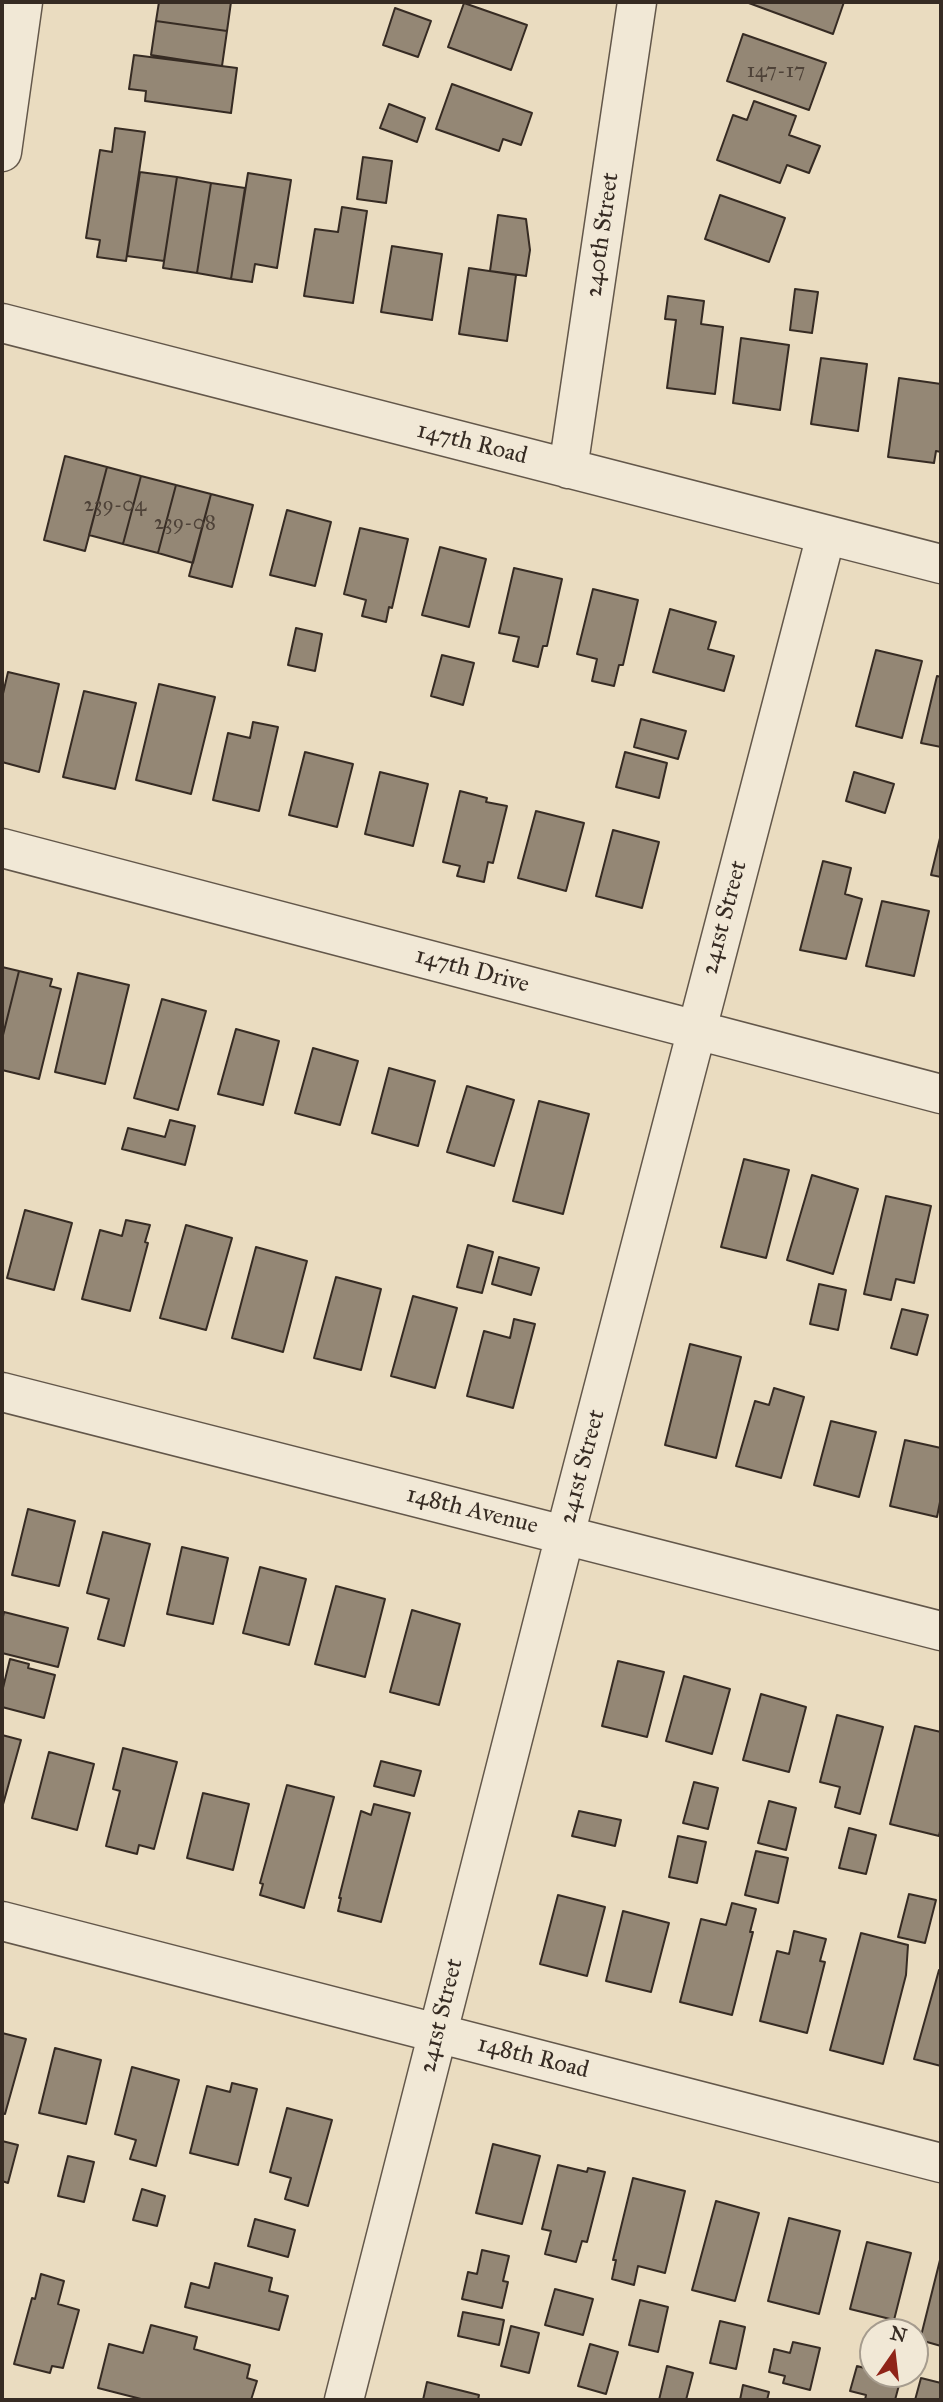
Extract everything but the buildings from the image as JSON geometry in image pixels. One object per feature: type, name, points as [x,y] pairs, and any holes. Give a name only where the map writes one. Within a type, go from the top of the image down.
[{"type":"street","points":[[2,152],[7,74],[23,2]]},
{"type":"street","name":"240th Street","points":[[568,469],[638,2]]},
{"type":"street","name":"147th Road","points":[[2,323],[941,565]]},
{"type":"street","name":"241st Street","points":[[344,2400],[565,1535],[826,535]]},
{"type":"street","name":"147th Drive","points":[[2,848],[941,1094]]},
{"type":"street","name":"148th Avenue","points":[[2,1392],[941,1631]]},
{"type":"street","name":"148th Road","points":[[2,1921],[941,2163]]}]
